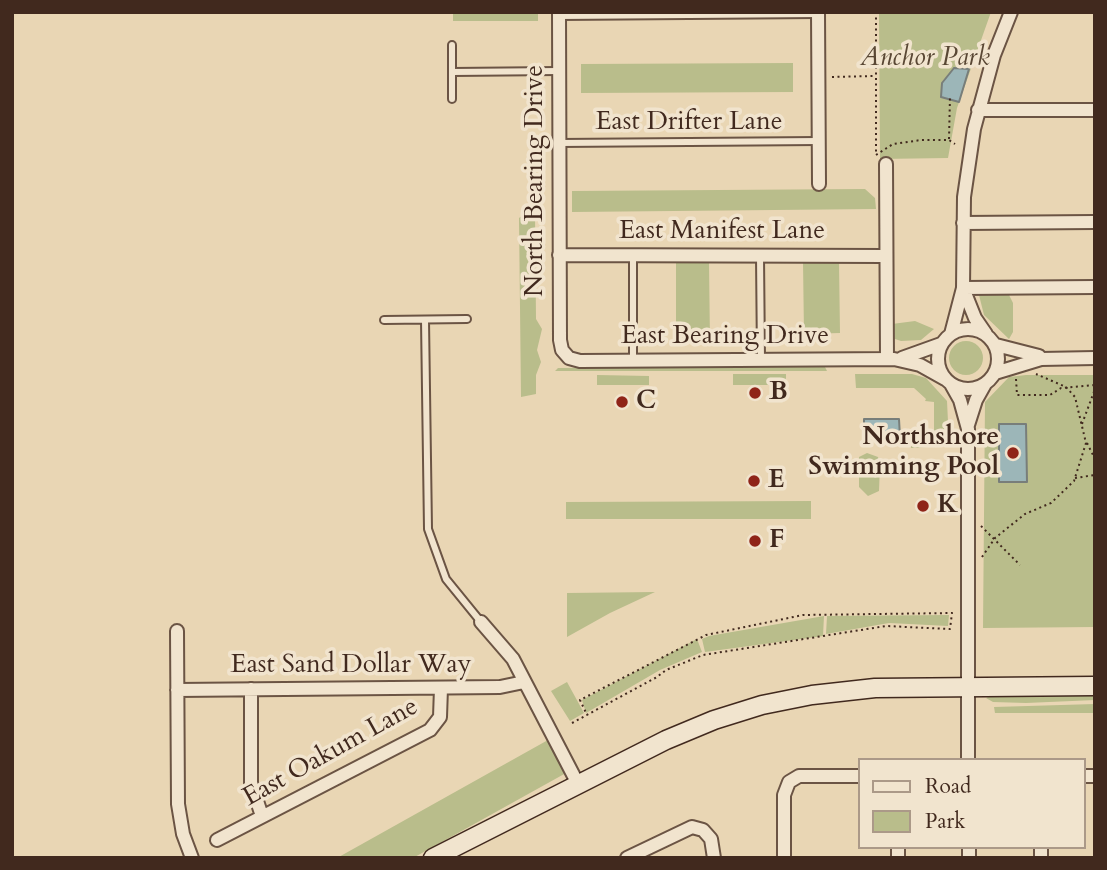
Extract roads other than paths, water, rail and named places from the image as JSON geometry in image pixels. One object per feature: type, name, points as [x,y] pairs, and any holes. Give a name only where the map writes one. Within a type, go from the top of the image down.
[{"type":"main road","points":[[433,858],[690,729],[762,705],[857,689],[1095,686]]},
{"type":"street","points":[[951,334],[963,288],[966,175],[978,110],[1011,12]]},
{"type":"street","points":[[818,13],[819,184]]},
{"type":"street","name":"North Bearing Drive","points":[[559,14],[559,255],[562,350]]},
{"type":"street","points":[[978,110],[1095,110]]},
{"type":"street","points":[[886,164],[885,256],[890,359]]},
{"type":"street","points":[[963,223],[1095,222]]},
{"type":"street","name":"East Manifest Lane","points":[[559,255],[885,256]]},
{"type":"street","points":[[963,288],[1095,287]]},
{"type":"street","points":[[963,288],[971,309],[996,345],[999,359],[995,373],[976,400],[968,429]]},
{"type":"street","points":[[890,359],[941,344],[951,334],[972,328],[986,334]]},
{"type":"street","points":[[941,344],[939,366],[960,400],[968,429],[968,758]]},
{"type":"street","points":[[996,345],[1053,358]]},
{"type":"street","name":"East Bearing Drive","points":[[562,350],[569,358],[580,361],[890,359]]},
{"type":"street","points":[[995,373],[1019,364],[1053,358],[1095,358]]},
{"type":"street","points":[[890,359],[920,365],[948,381],[972,389],[985,384]]},
{"type":"street","points":[[481,622],[505,649],[578,784]]},
{"type":"street","points":[[177,631],[178,804],[183,834],[192,858]]},
{"type":"street","name":"East Sand Dollar Way","points":[[177,690],[507,687],[524,682]]},
{"type":"street","name":"East Oakum Lane","points":[[217,840],[434,728],[440,717],[441,688]]},
{"type":"street","points":[[251,689],[251,783],[262,816]]},
{"type":"street","points":[[784,858],[784,795],[789,782],[799,776],[858,776]]},
{"type":"street","points":[[627,858],[687,828],[703,831],[711,839],[714,858]]},
{"type":"lane","points":[[559,14],[818,13]]},
{"type":"lane","points":[[452,45],[452,99]]},
{"type":"lane","points":[[452,72],[559,71]]},
{"type":"lane","name":"East Drifter Lane","points":[[559,143],[819,141]]},
{"type":"lane","points":[[633,254],[633,361]]},
{"type":"lane","points":[[760,254],[761,360]]},
{"type":"lane","points":[[384,320],[467,319]]},
{"type":"lane","points":[[425,320],[428,528],[435,555],[446,579],[481,622]]},
{"type":"water","points":[[954,68],[969,69],[959,102],[941,97],[942,83]]},
{"type":"water","points":[[864,419],[899,419],[900,437],[864,438]]},
{"type":"water","name":"Northshore Swimming Pool","points":[[999,424],[1026,424],[1027,482],[999,482]]},
{"type":"place","name":"B","points":[[755,393]]},
{"type":"place","name":"C","points":[[622,402]]},
{"type":"place","name":"Northshore Swimming Pool","points":[[1013,453]]},
{"type":"place","name":"E","points":[[754,481]]},
{"type":"place","name":"K","points":[[923,506]]},
{"type":"place","name":"F","points":[[755,541]]},
{"type":"park label","name":"Anchor Park","points":[[925,59]]}]
